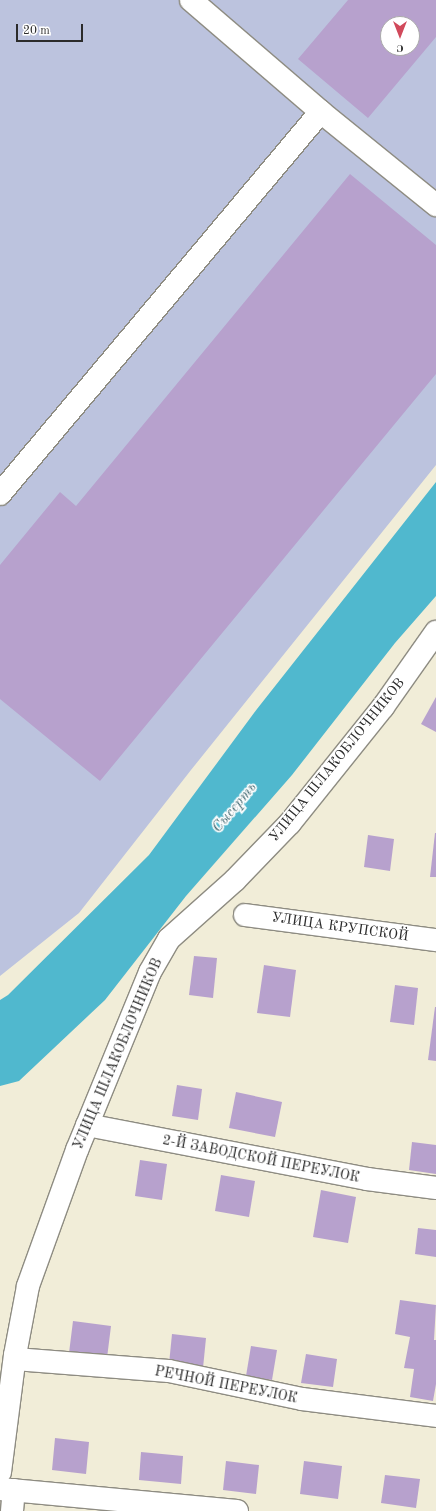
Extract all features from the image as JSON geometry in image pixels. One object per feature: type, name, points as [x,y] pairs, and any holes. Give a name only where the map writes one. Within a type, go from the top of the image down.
[{"type":"street","points":[[191,0],[321,112],[436,205]]},
{"type":"street","points":[[0,494],[321,112]]},
{"type":"street","name":"УЛИЦА ШЛАКОБЛОЧНИКОВ","points":[[0,1472],[15,1359],[28,1286],[87,1125],[150,972],[169,939],[235,880],[290,823],[383,707],[436,632]]},
{"type":"street","name":"УЛИЦА КРУПСКОЙ","points":[[245,915],[436,940]]},
{"type":"street","name":"2-Й ЗАВОДСКОЙ ПЕРЕУЛОК","points":[[87,1125],[351,1176],[436,1188]]},
{"type":"street","name":"РЕЧНОЙ ПЕРЕУЛОК","points":[[15,1359],[169,1371],[302,1400],[436,1416]]},
{"type":"street","points":[[9,1497],[237,1511]]},
{"type":"shaded area","points":[[0,0],[436,0],[436,465],[191,770],[79,913],[0,976]]},
{"type":"water","name":"Сысерть","points":[[436,482],[436,596],[395,643],[292,775],[186,896],[105,1000],[19,1081],[0,1086],[0,1000],[8,995],[149,855],[257,709]]},
{"type":"building","points":[[348,0],[436,0],[436,37],[368,118],[298,59]]},
{"type":"building","points":[[350,174],[436,245],[436,374],[100,781],[0,699],[0,565],[60,492],[76,506]]},
{"type":"building","points":[[436,697],[436,732],[421,724]]},
{"type":"building","points":[[435,833],[436,877],[430,877]]},
{"type":"building","points":[[368,835],[394,839],[390,871],[364,867]]},
{"type":"building","points":[[194,956],[217,958],[213,998],[189,995]]},
{"type":"building","points":[[264,965],[296,970],[290,1017],[257,1013]]},
{"type":"building","points":[[395,985],[418,988],[414,1025],[390,1022]]},
{"type":"building","points":[[436,1007],[436,1061],[428,1060]]},
{"type":"building","points":[[177,1085],[202,1089],[198,1120],[172,1116]]},
{"type":"building","points":[[236,1092],[282,1102],[275,1137],[229,1128]]},
{"type":"building","points":[[412,1142],[436,1145],[436,1174],[409,1170]]},
{"type":"building","points":[[140,1160],[167,1164],[162,1200],[135,1196]]},
{"type":"building","points":[[221,1175],[255,1181],[249,1217],[215,1211]]},
{"type":"building","points":[[321,1190],[356,1197],[348,1243],[313,1237]]},
{"type":"building","points":[[418,1228],[436,1230],[436,1257],[415,1254]]},
{"type":"building","points":[[400,1300],[436,1305],[434,1340],[436,1340],[436,1384],[433,1401],[410,1397],[414,1369],[404,1368],[410,1337],[395,1334]]},
{"type":"building","points":[[73,1321],[111,1326],[107,1358],[69,1353]]},
{"type":"building","points":[[172,1334],[206,1338],[203,1368],[169,1364]]},
{"type":"building","points":[[251,1346],[277,1350],[272,1380],[246,1376]]},
{"type":"building","points":[[306,1354],[337,1359],[333,1387],[301,1383]]},
{"type":"building","points":[[55,1438],[89,1442],[86,1474],[52,1470]]},
{"type":"building","points":[[141,1452],[183,1456],[181,1484],[139,1480]]},
{"type":"building","points":[[226,1461],[259,1465],[256,1494],[223,1490]]},
{"type":"building","points":[[304,1461],[342,1466],[338,1499],[300,1494]]},
{"type":"building","points":[[385,1475],[420,1479],[416,1508],[381,1503]]}]
